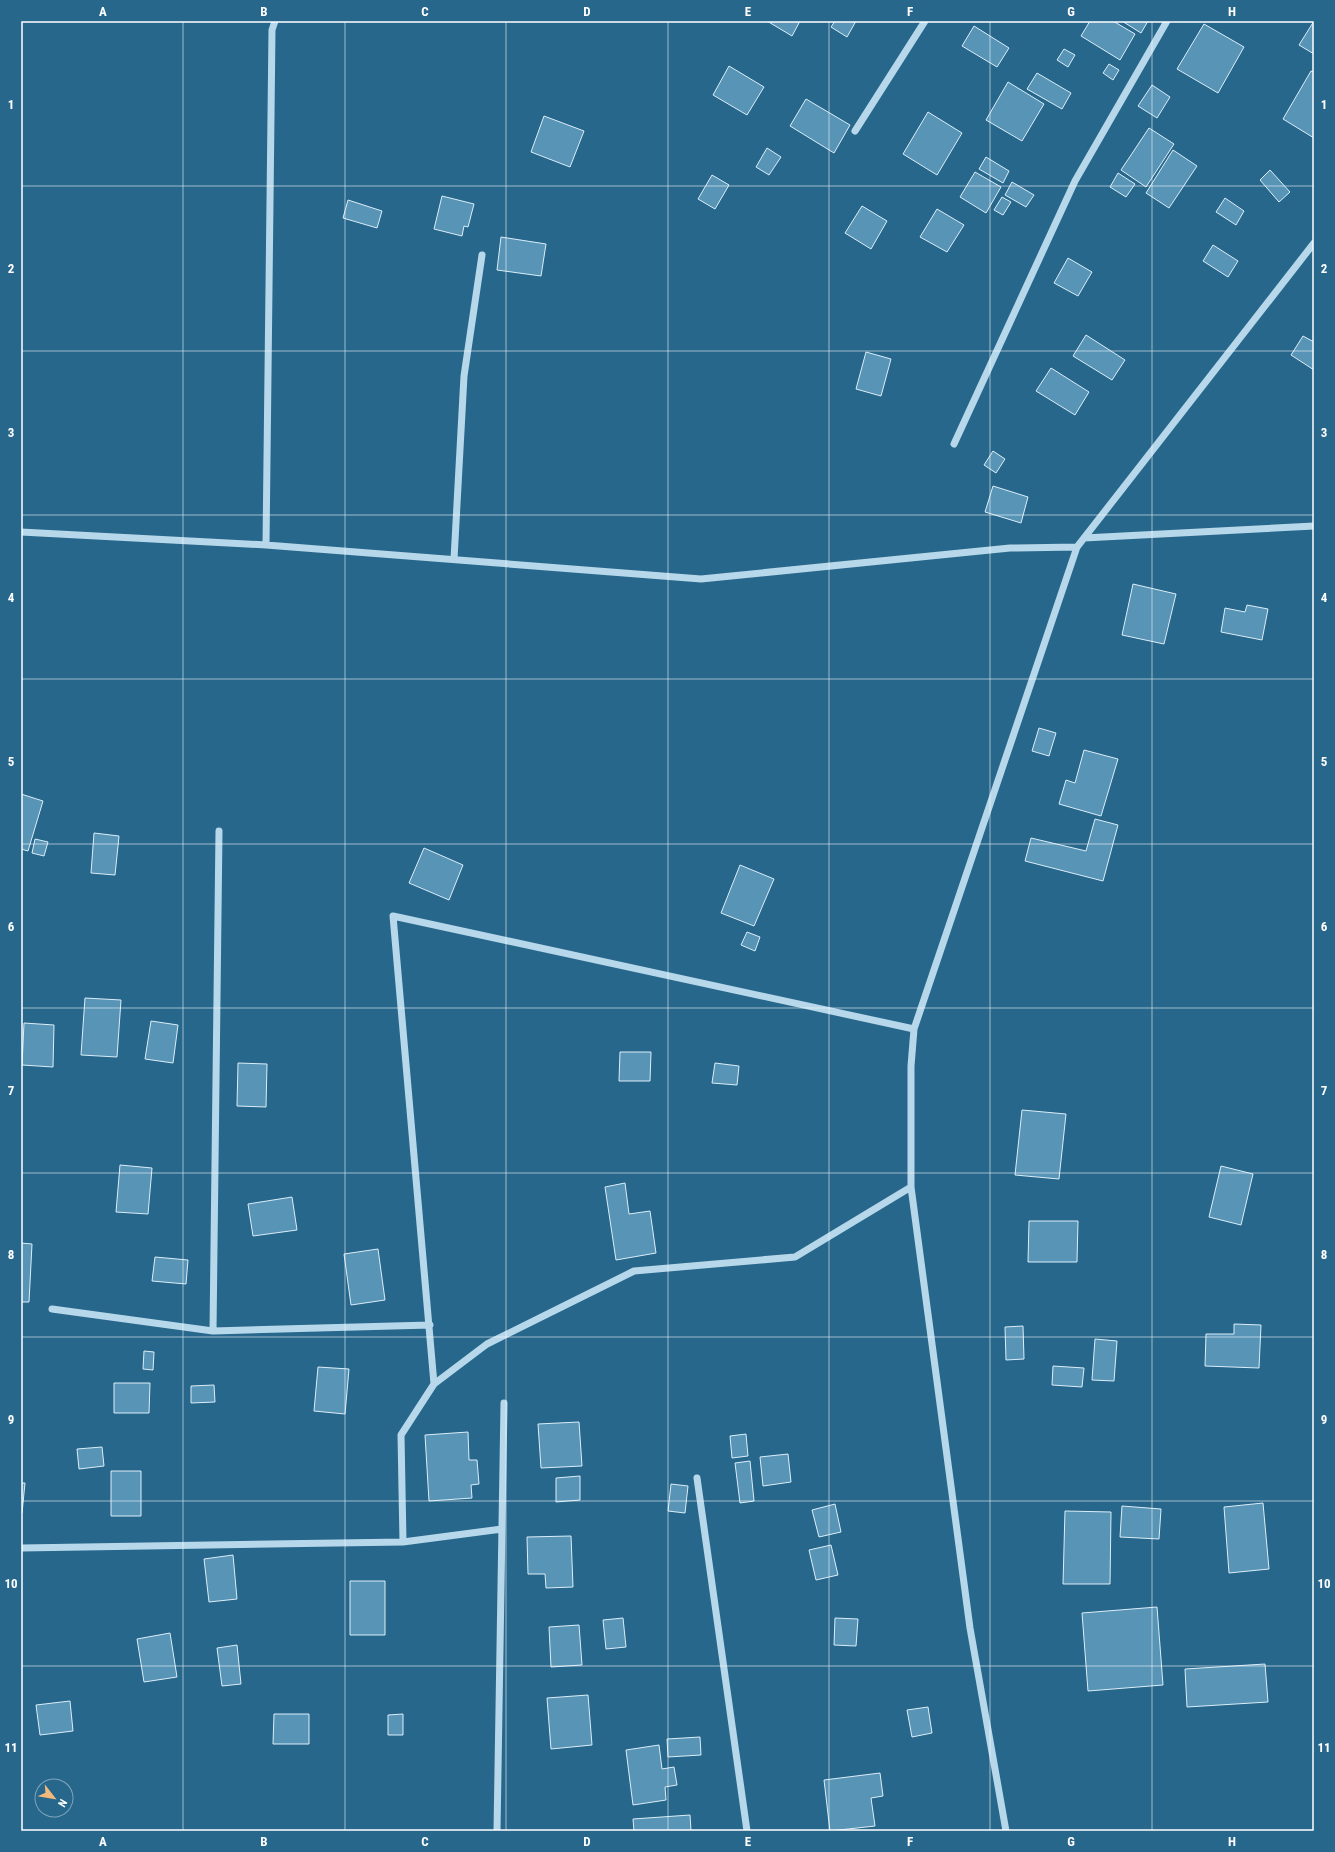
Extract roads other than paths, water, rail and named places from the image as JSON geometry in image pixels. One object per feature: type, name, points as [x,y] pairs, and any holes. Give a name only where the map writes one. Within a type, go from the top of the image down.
[{"type":"street","points":[[266,545],[272,30],[275,21]]},
{"type":"street","points":[[855,131],[925,21]]},
{"type":"street","points":[[954,444],[1075,181],[1167,21]]},
{"type":"street","points":[[1006,1831],[970,1628],[912,1188],[912,1066],[914,1029],[1077,547],[1314,244]]},
{"type":"street","points":[[454,559],[464,376],[482,255]]},
{"type":"street","points":[[1084,538],[1314,526]]},
{"type":"street","points":[[21,532],[266,545],[701,579],[1010,548],[1077,547]]},
{"type":"street","points":[[213,1331],[219,831]]},
{"type":"street","points":[[434,1384],[393,916],[914,1029]]},
{"type":"street","points":[[403,1542],[401,1435],[434,1384],[487,1344],[634,1271],[795,1257],[912,1188]]},
{"type":"street","points":[[52,1309],[213,1331],[430,1325]]},
{"type":"street","points":[[497,1831],[504,1403]]},
{"type":"street","points":[[697,1478],[747,1831]]},
{"type":"street","points":[[21,1548],[403,1542],[502,1528]]}]
